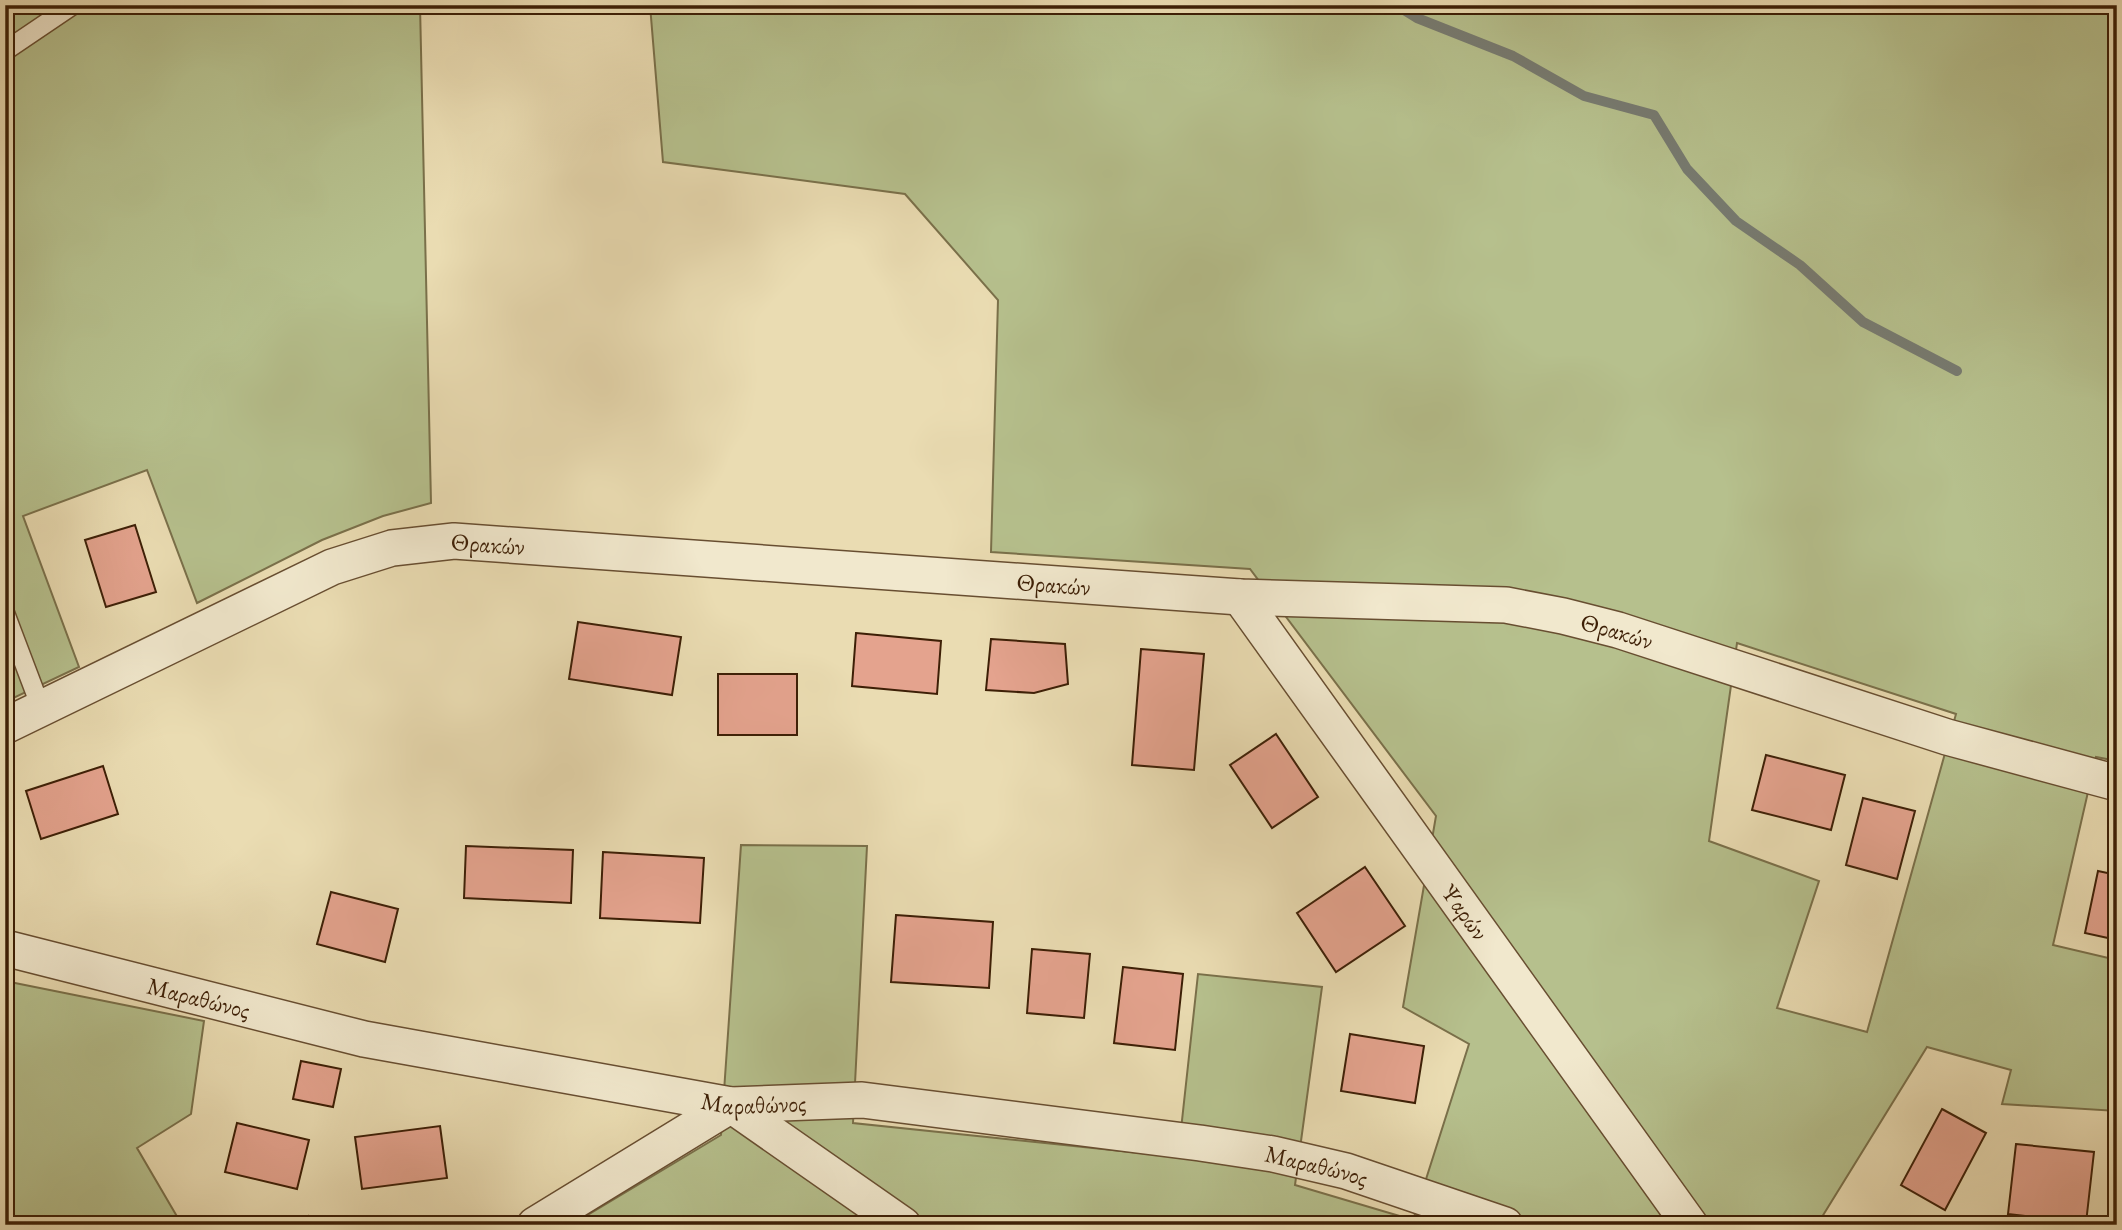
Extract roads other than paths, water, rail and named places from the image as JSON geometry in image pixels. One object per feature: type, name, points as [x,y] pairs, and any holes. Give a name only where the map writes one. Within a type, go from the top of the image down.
[{"type":"street","name":"Θρακών","points":[[5,726],[332,567],[392,548],[454,541],[1240,597],[1506,605],[1563,616],[1728,664],[1947,737],[2117,783]]},
{"type":"street","name":"Ψαρών","points":[[1240,597],[1690,1225]]},
{"type":"street","name":"Μαραθώνος","points":[[5,948],[365,1039],[731,1105],[862,1100],[1273,1154],[1346,1171],[1505,1225]]},
{"type":"street","points":[[535,1225],[731,1105],[903,1225]]},
{"type":"lane","points":[[5,51],[73,5]]},
{"type":"lane","points":[[5,613],[41,708]]},
{"type":"waterway","points":[[1396,5],[1417,18],[1513,56],[1584,96],[1654,115],[1687,169],[1736,221],[1800,265],[1863,322],[1957,371]]}]
